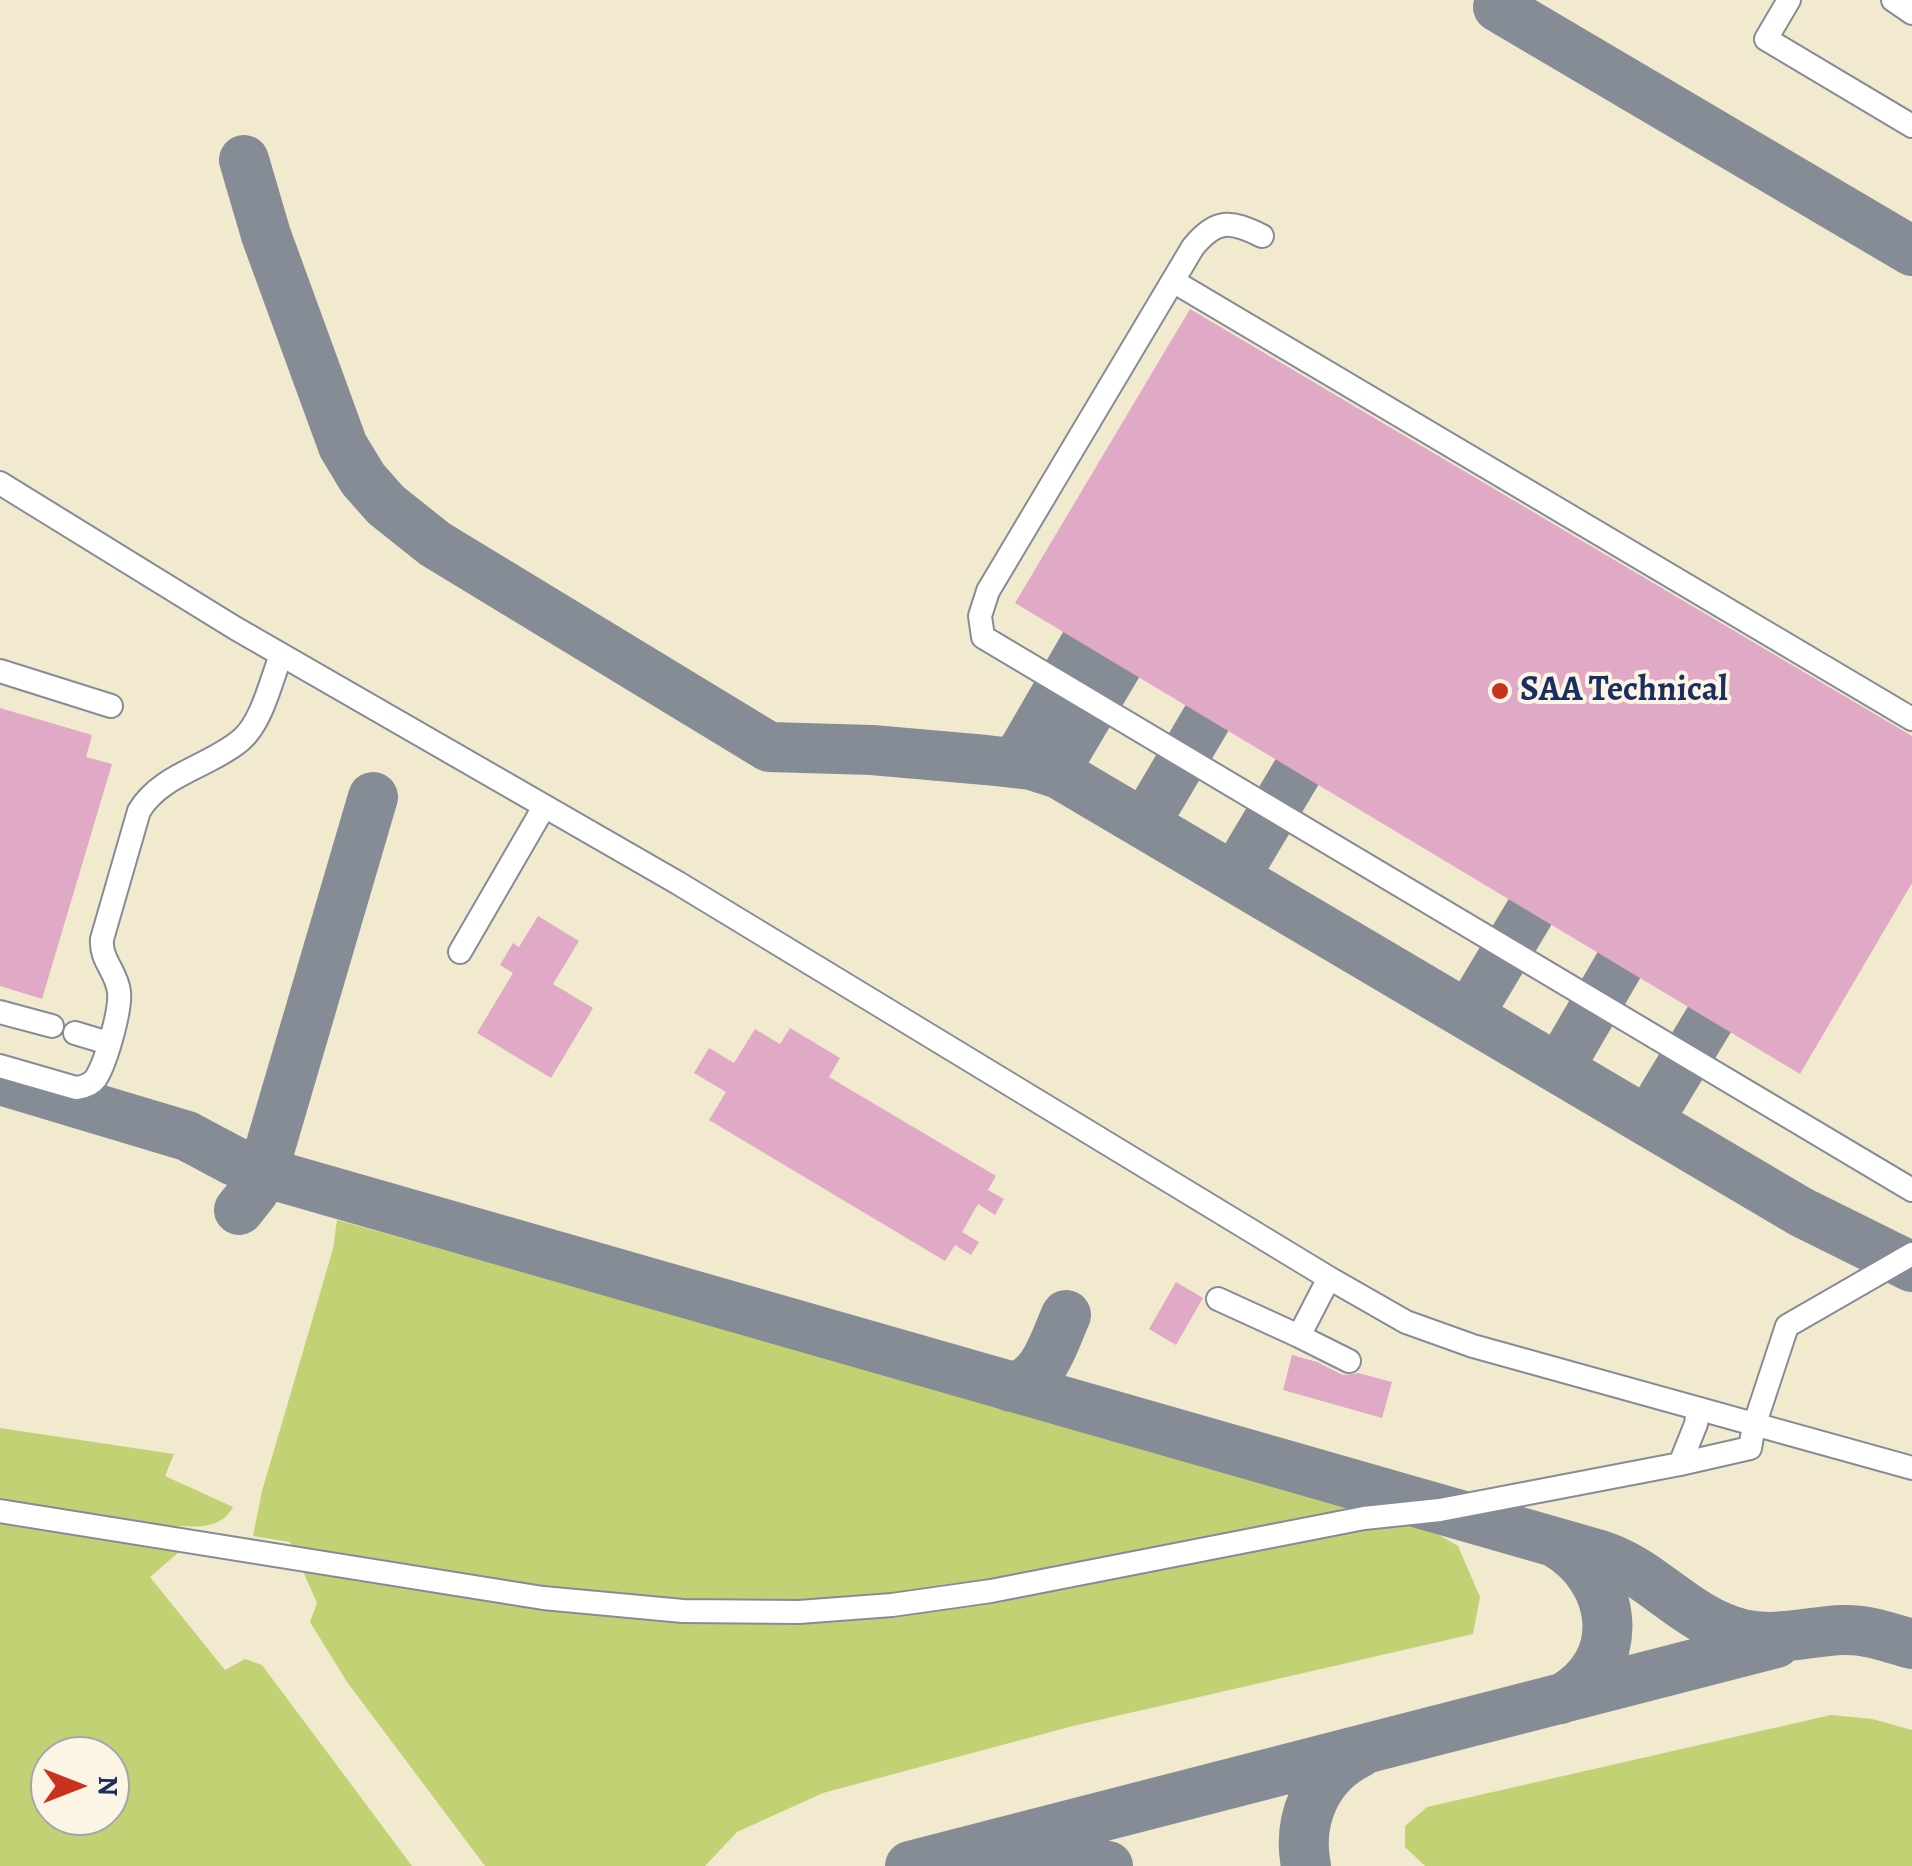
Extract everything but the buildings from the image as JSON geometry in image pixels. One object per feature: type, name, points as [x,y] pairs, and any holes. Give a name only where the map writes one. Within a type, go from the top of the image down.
[{"type":"lane","points":[[1790,0],[1766,40],[1912,126]]},
{"type":"lane","points":[[1893,0],[1912,13]]},
{"type":"lane","points":[[1262,236],[1236,225],[1220,224],[1204,233],[988,591],[980,616],[983,637],[1912,1190]]},
{"type":"lane","points":[[1173,280],[1912,719]]},
{"type":"lane","points":[[0,483],[281,656],[678,883],[1329,1278],[1439,1336],[1912,1468]]},
{"type":"lane","points":[[0,1066],[65,1086],[85,1087],[95,1080],[118,1013],[119,990],[101,950],[102,940],[139,812],[146,798],[166,783],[244,738],[281,656]]},
{"type":"lane","points":[[0,671],[111,706]]},
{"type":"lane","points":[[460,952],[544,807]]},
{"type":"lane","points":[[0,1012],[108,1043]]},
{"type":"lane","points":[[0,1511],[542,1598],[683,1611],[799,1612],[892,1605],[991,1591],[1364,1518],[1440,1510],[1750,1448],[1787,1326],[1912,1254]]},
{"type":"lane","points":[[1299,1336],[1329,1278]]},
{"type":"lane","points":[[1218,1299],[1350,1362]]},
{"type":"lane","points":[[1680,1464],[1698,1410]]},
{"type":"green space","points":[[337,1220],[976,1397],[1436,1533],[1458,1546],[1480,1597],[1473,1634],[1073,1726],[823,1793],[737,1832],[705,1866],[485,1866],[347,1682],[310,1622],[317,1603],[290,1542],[253,1536],[262,1491],[333,1249]]},
{"type":"green space","points":[[0,1428],[174,1454],[165,1476],[233,1507],[215,1523],[176,1526],[172,1542],[179,1552],[150,1577],[225,1670],[245,1659],[262,1665],[412,1866],[0,1866]]},
{"type":"green space","points":[[1831,1715],[1872,1719],[1912,1730],[1912,1866],[1425,1866],[1405,1847],[1405,1826],[1427,1807]]},
{"type":"taxiway","points":[[1498,7],[1912,251]]},
{"type":"taxiway","points":[[244,160],[266,235],[343,446],[363,479],[386,505],[435,544],[769,747],[872,750],[986,760],[1031,765],[1059,774],[1801,1212],[1912,1267]]},
{"type":"taxiway","points":[[1016,763],[1085,644]]},
{"type":"taxiway","points":[[1054,772],[1118,664]]},
{"type":"taxiway","points":[[1145,823],[1207,718]]},
{"type":"taxiway","points":[[1235,876],[1297,772]]},
{"type":"taxiway","points":[[239,1210],[263,1172],[373,797]]},
{"type":"taxiway","points":[[1469,1014],[1530,912]]},
{"type":"taxiway","points":[[1559,1068],[1619,965]]},
{"type":"taxiway","points":[[1648,1121],[1709,1020]]},
{"type":"taxiway","points":[[0,1080],[187,1136],[263,1172],[1600,1555],[1637,1572],[1703,1618],[1742,1634],[1780,1637],[1852,1630],[1912,1644]]},
{"type":"taxiway","points":[[1011,1387],[1032,1378],[1040,1369],[1066,1315]]},
{"type":"taxiway","points":[[1556,1543],[1577,1559],[1592,1578],[1603,1599],[1607,1621],[1606,1643],[1598,1664],[1583,1683],[1561,1699]]},
{"type":"taxiway","points":[[910,1866],[1776,1643]]},
{"type":"taxiway","points":[[1306,1866],[1304,1832],[1313,1800],[1331,1773],[1359,1753]]},
{"type":"taxiway","points":[[1011,1848],[1108,1866]]},
{"type":"place","name":"SAA Technical","points":[[1500,691]]}]
